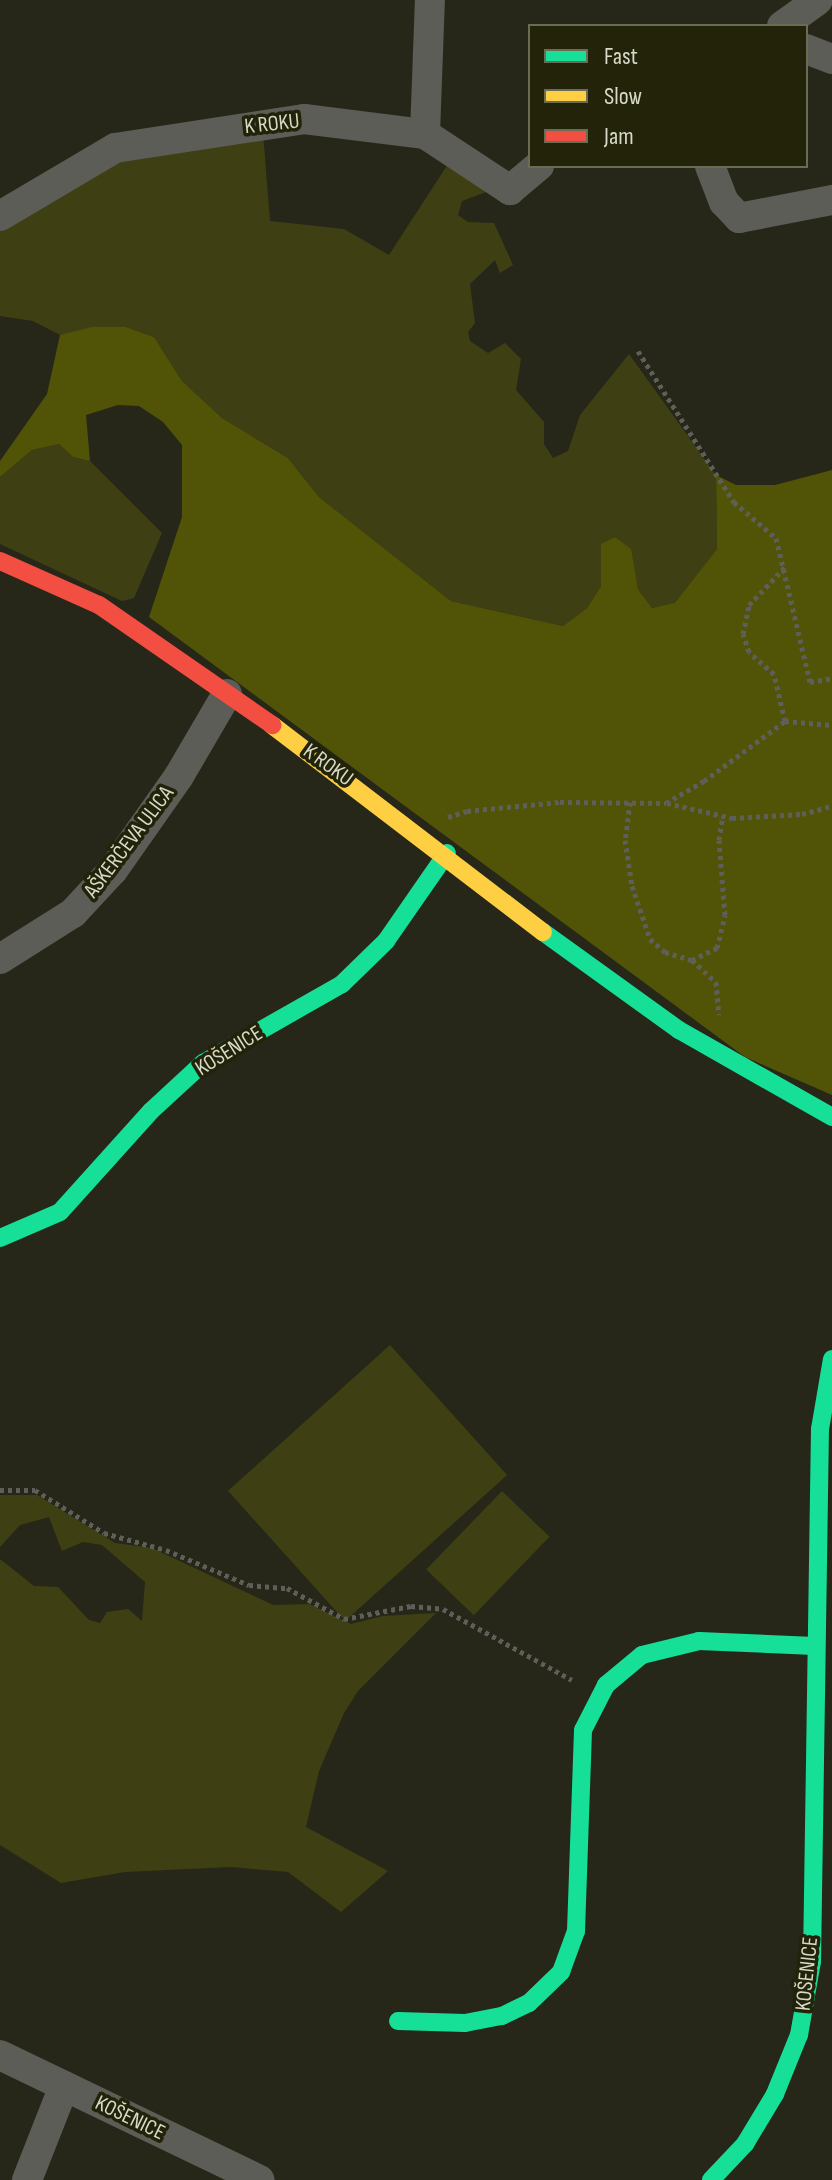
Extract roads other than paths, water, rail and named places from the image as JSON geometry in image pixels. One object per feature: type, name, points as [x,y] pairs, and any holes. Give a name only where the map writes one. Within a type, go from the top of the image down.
[{"type":"street","points":[[425,134],[430,0]]},
{"type":"street","points":[[785,24],[818,0]]},
{"type":"street","points":[[808,50],[832,59]]},
{"type":"street","name":"K ROKU","points":[[0,216],[115,148],[173,135],[304,119],[425,134],[510,190],[537,168]]},
{"type":"street","points":[[711,168],[724,202],[739,218],[832,200]]},
{"type":"street","name":"K ROKU","points":[[0,561],[99,605],[447,853],[539,929],[679,1030],[832,1117]]},
{"type":"street","name":"AŠKERČEVA ULICA","points":[[0,959],[73,913],[113,870],[179,776],[227,694]]},
{"type":"street","name":"KOŠENICE","points":[[0,1238],[60,1212],[151,1111],[203,1063],[342,984],[386,941],[447,853]]},
{"type":"street","name":"KOŠENICE","points":[[711,2180],[745,2144],[775,2094],[799,2035],[812,1961],[820,1429],[832,1359]]},
{"type":"street","points":[[398,2021],[465,2023],[502,2016],[529,2003],[561,1972],[576,1931],[583,1730],[606,1685],[642,1655],[699,1641],[815,1646]]},
{"type":"street","name":"KOŠENICE","points":[[0,2055],[260,2180]]},
{"type":"street","points":[[27,2180],[64,2086]]}]
